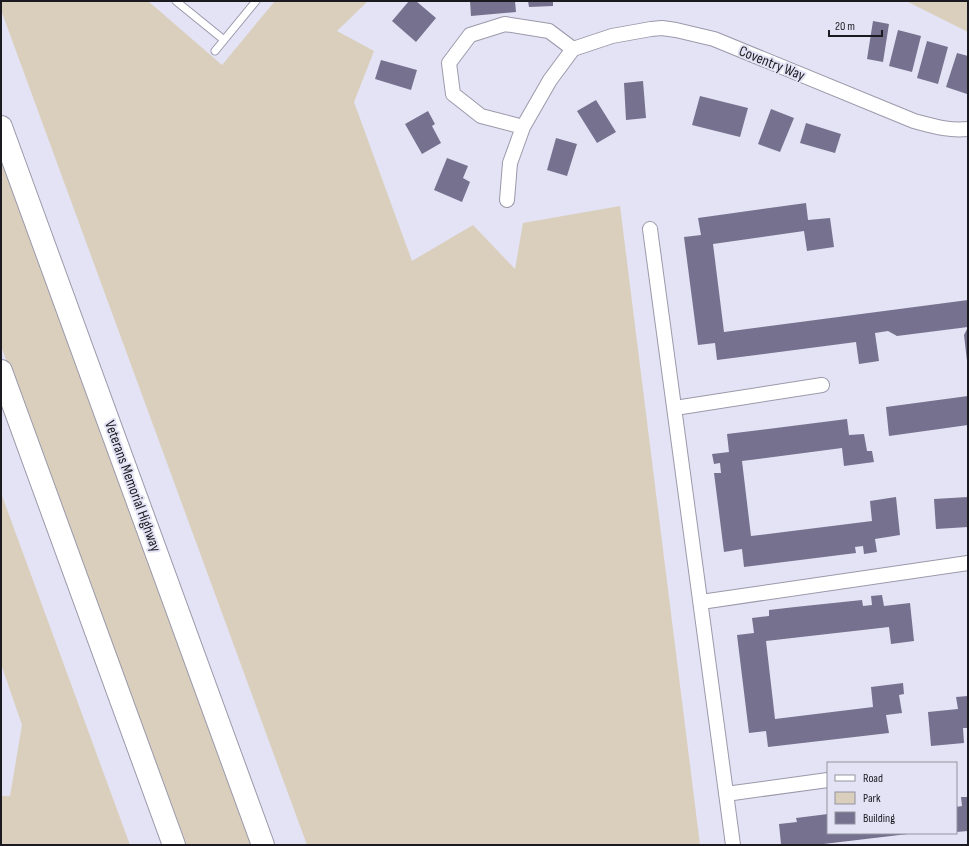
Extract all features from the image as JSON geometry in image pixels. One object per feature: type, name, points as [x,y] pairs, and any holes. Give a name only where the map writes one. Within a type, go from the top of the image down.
[{"type":"highway","name":"Veterans Memorial Highway","points":[[1,127],[263,845]]},
{"type":"highway","points":[[1,371],[174,845]]},
{"type":"street","points":[[507,200],[510,163],[523,126],[550,80],[573,49],[550,31],[505,24],[470,35],[449,63],[453,94],[481,116],[523,126]]},
{"type":"street","name":"Coventry Way","points":[[573,49],[612,36],[651,29],[662,28],[676,30],[714,40],[914,121],[939,128],[953,130],[968,129]]},
{"type":"street","points":[[650,229],[733,845]]},
{"type":"street","points":[[675,408],[822,385]]},
{"type":"street","points":[[701,602],[968,563]]},
{"type":"street","points":[[726,794],[827,780]]},
{"type":"lane","points":[[176,1],[224,40]]},
{"type":"lane","points":[[215,51],[256,1]]},
{"type":"green space","points":[[1,1],[148,1],[222,65],[275,1],[368,1],[337,31],[374,51],[354,102],[412,261],[473,225],[515,269],[523,223],[620,206],[700,845],[307,845],[1,10]]},
{"type":"green space","points":[[906,1],[968,1],[968,32]]},
{"type":"green space","points":[[1,156],[253,845],[183,845],[1,346]]},
{"type":"green space","points":[[1,493],[130,845],[1,845],[1,796],[10,796],[22,725],[1,664]]},
{"type":"building","points":[[409,1],[416,1],[436,18],[416,42],[392,21]]},
{"type":"building","points":[[470,1],[515,1],[516,12],[471,16]]},
{"type":"building","points":[[528,1],[553,1],[553,6],[529,7]]},
{"type":"building","points":[[873,21],[889,24],[883,62],[867,59]]},
{"type":"building","points":[[898,30],[921,36],[912,72],[889,66]]},
{"type":"building","points":[[927,41],[948,47],[938,84],[917,78]]},
{"type":"building","points":[[957,53],[968,56],[967,94],[946,87]]},
{"type":"building","points":[[381,60],[417,70],[411,90],[375,79]]},
{"type":"building","points":[[643,81],[646,118],[626,120],[624,83]]},
{"type":"building","points":[[700,96],[748,108],[740,137],[692,125]]},
{"type":"building","points":[[596,100],[616,132],[597,143],[577,111]]},
{"type":"building","points":[[771,109],[794,118],[780,152],[758,144]]},
{"type":"building","points":[[428,111],[435,124],[432,126],[441,143],[422,154],[405,124]]},
{"type":"building","points":[[806,123],[841,134],[835,153],[800,143]]},
{"type":"building","points":[[556,138],[577,144],[567,176],[547,170]]},
{"type":"building","points":[[447,158],[468,166],[463,178],[470,182],[462,202],[434,190]]},
{"type":"building","points":[[806,203],[808,220],[830,218],[834,247],[807,251],[804,231],[713,244],[724,332],[968,300],[968,327],[897,336],[888,331],[875,333],[879,361],[859,364],[856,342],[717,360],[715,343],[698,345],[684,237],[701,235],[698,218]]},
{"type":"building","points":[[968,327],[968,360],[967,361],[964,335]]},
{"type":"building","points":[[968,396],[968,425],[889,436],[886,407]]},
{"type":"building","points":[[847,419],[849,435],[864,434],[867,451],[872,451],[874,462],[844,466],[842,448],[742,461],[751,536],[872,521],[870,501],[896,497],[900,535],[875,539],[877,552],[864,554],[863,546],[855,547],[856,553],[744,567],[742,549],[724,552],[714,473],[721,473],[720,463],[714,464],[712,454],[729,452],[727,434]]},
{"type":"building","points":[[968,497],[968,527],[936,529],[934,499]]},
{"type":"building","points":[[882,595],[884,606],[910,603],[914,641],[891,644],[889,627],[766,641],[775,719],[873,707],[871,687],[903,683],[904,694],[899,695],[902,713],[886,715],[889,733],[768,747],[766,731],[749,733],[737,635],[754,633],[752,618],[769,616],[769,610],[795,607],[862,600],[863,606],[872,605],[871,596]]},
{"type":"building","points":[[968,696],[968,728],[963,728],[964,743],[931,746],[928,712],[958,709],[956,697]]},
{"type":"building","points":[[961,797],[968,797],[968,831],[957,832],[957,807],[962,806]]},
{"type":"building","points":[[827,814],[827,834],[908,834],[815,845],[777,845],[781,844],[779,824],[797,822],[796,818]]}]
